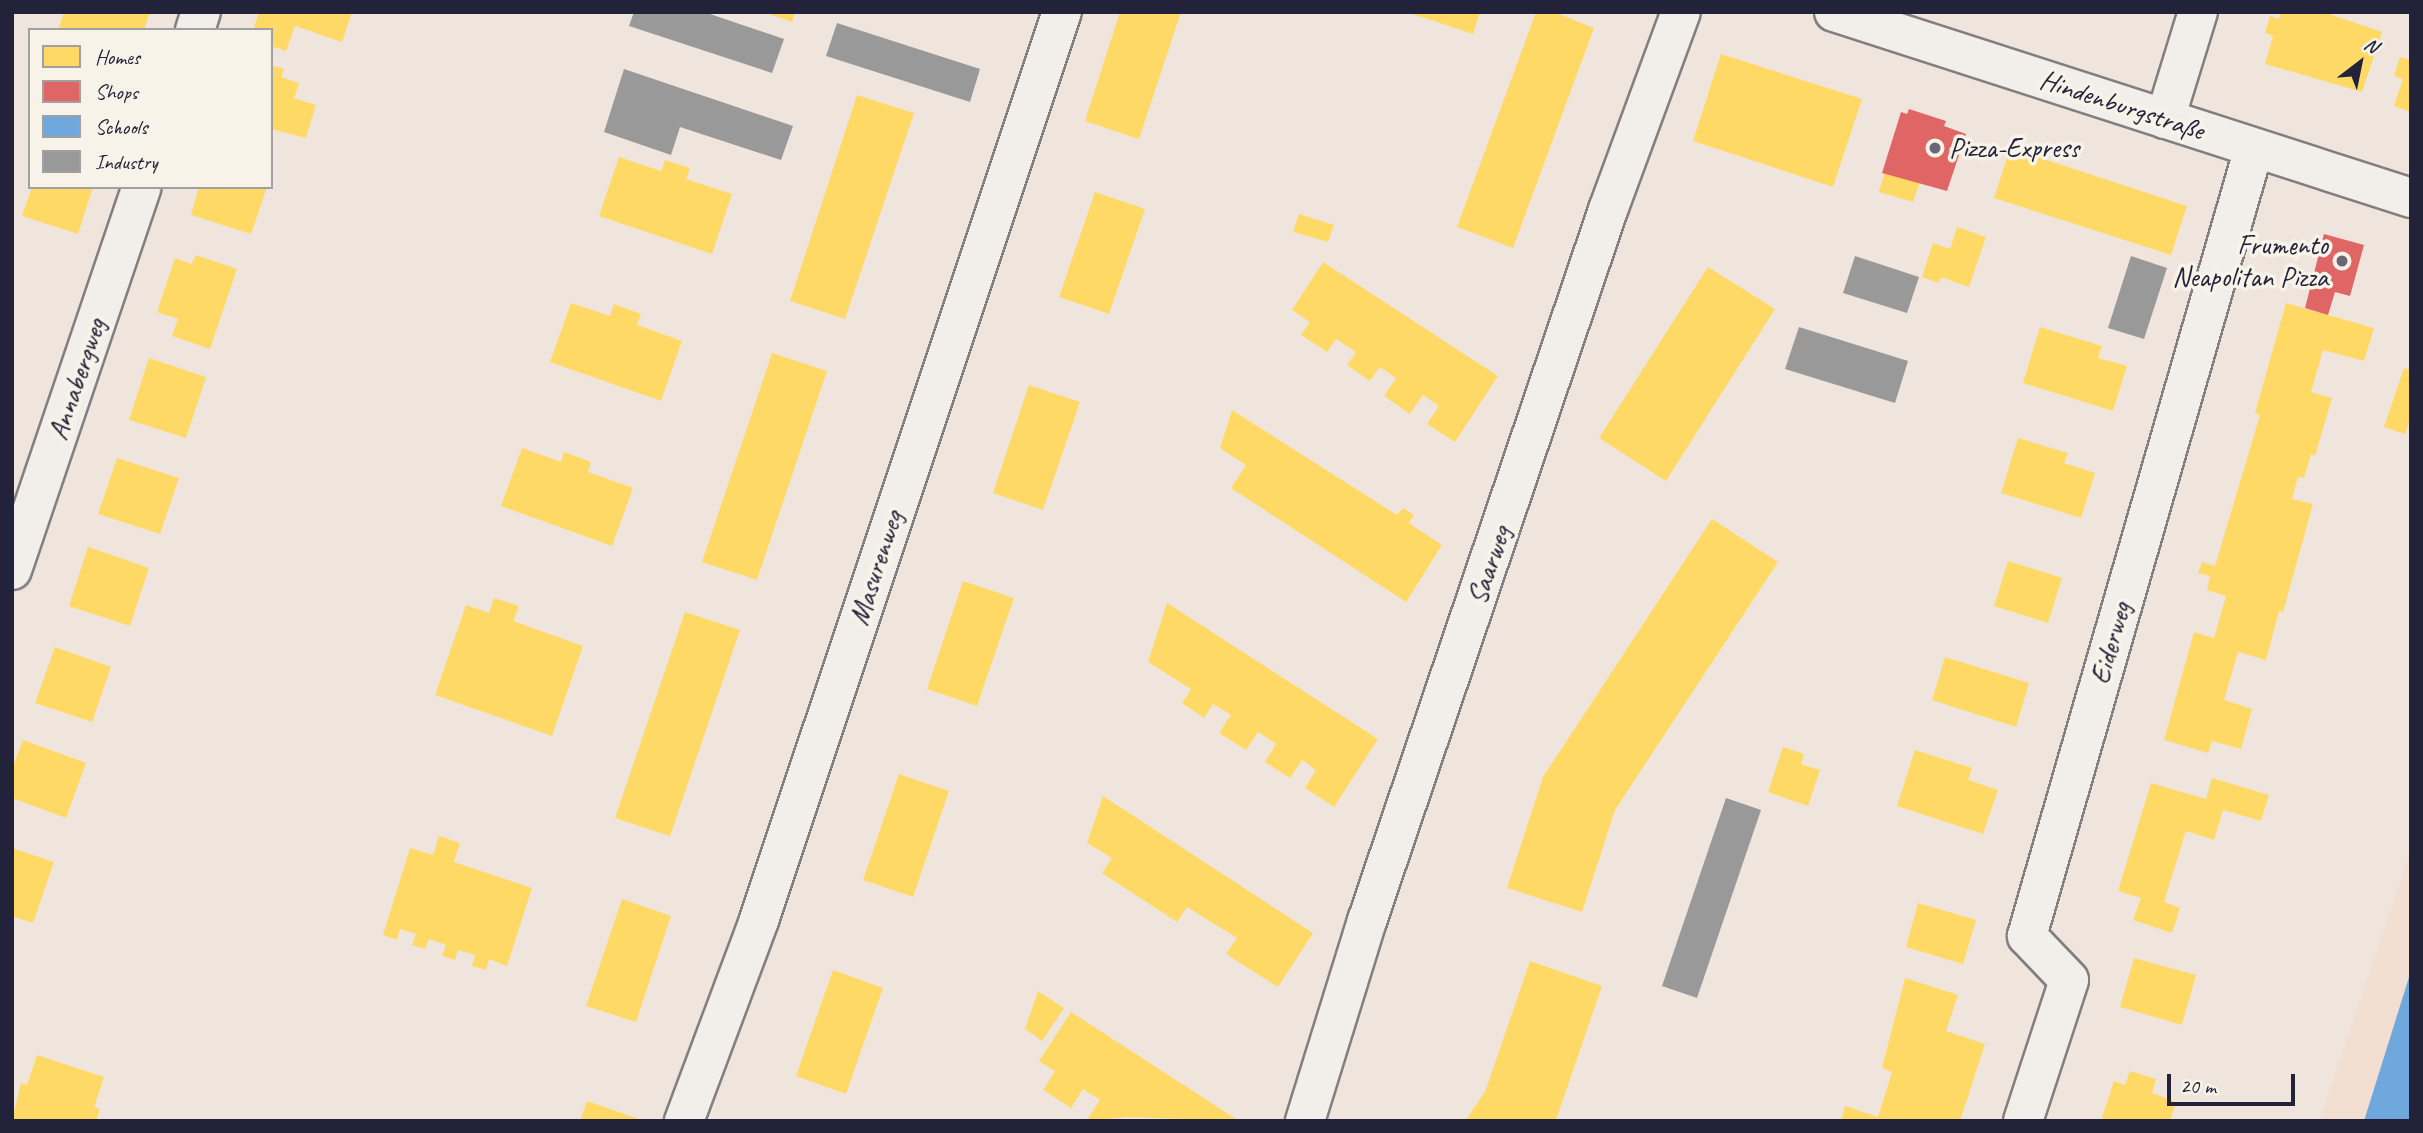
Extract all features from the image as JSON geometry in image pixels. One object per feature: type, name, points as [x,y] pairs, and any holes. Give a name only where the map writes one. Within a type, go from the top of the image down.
[{"type":"street","name":"Masurenweg","points":[[684,1121],[759,920],[1062,12]]},
{"type":"street","name":"Saarweg","points":[[1305,1121],[1367,921],[1608,210],[1681,12]]},
{"type":"street","name":"Hindenburgstraße","points":[[1834,12],[2411,198]]},
{"type":"street","points":[[2165,119],[2198,12]]},
{"type":"street","name":"Eiderweg","points":[[2023,1121],[2070,979],[2027,936],[2254,148]]},
{"type":"street","name":"Annabergweg","points":[[12,570],[141,189]]},
{"type":"shaded area","points":[[2411,850],[2411,1121],[2319,1121]]},
{"type":"building: Homes","points":[[64,12],[150,12],[145,28],[59,28]]},
{"type":"building: Homes","points":[[259,12],[352,12],[342,42],[295,26],[286,51],[273,47],[273,28],[254,28]]},
{"type":"building: Homes","points":[[764,12],[795,12],[792,22]]},
{"type":"building: Homes","points":[[1120,12],[1181,12],[1139,139],[1085,121]]},
{"type":"building: Homes","points":[[1406,12],[1480,12],[1473,34]]},
{"type":"building: Homes","points":[[1536,12],[1554,12],[1594,28],[1513,248],[1457,227]]},
{"type":"building: Homes","points":[[2281,12],[2323,12],[2382,32],[2362,92],[2265,64],[2273,36],[2265,33],[2270,16],[2279,19]]},
{"type":"building: Homes","points":[[1721,54],[1862,99],[1833,187],[1693,141]]},
{"type":"building: Homes","points":[[2400,57],[2411,60],[2411,112],[2394,106],[2403,79],[2394,76]]},
{"type":"building: Homes","points":[[273,66],[284,69],[281,77],[299,83],[294,98],[316,105],[306,138],[273,130]]},
{"type":"building: Homes","points":[[857,95],[914,113],[845,319],[790,301]]},
{"type":"building: Homes","points":[[2010,148],[2187,206],[2171,255],[1994,198]]},
{"type":"building: Homes","points":[[619,157],[661,171],[665,160],[690,168],[686,179],[732,194],[712,254],[599,216]]},
{"type":"building: Homes","points":[[1885,171],[1920,182],[1913,202],[1879,192]]},
{"type":"building: Homes","points":[[31,189],[92,189],[78,234],[22,216]]},
{"type":"building: Homes","points":[[198,189],[266,189],[251,234],[191,215]]},
{"type":"building: Homes","points":[[1095,192],[1145,209],[1109,314],[1059,297]]},
{"type":"building: Homes","points":[[1299,214],[1334,225],[1328,242],[1293,232]]},
{"type":"building: Homes","points":[[1957,227],[1986,237],[1969,287],[1941,277],[1939,283],[1922,277],[1933,243],[1950,249]]},
{"type":"building: Homes","points":[[196,255],[237,269],[210,349],[172,336],[178,319],[157,312],[175,258],[192,264]]},
{"type":"building: Homes","points":[[1323,262],[1498,376],[1455,442],[1427,424],[1439,406],[1423,395],[1410,414],[1384,396],[1396,378],[1380,367],[1370,381],[1347,365],[1356,352],[1336,339],[1327,352],[1301,335],[1310,322],[1292,310]]},
{"type":"building: Homes","points":[[1708,267],[1775,309],[1666,481],[1599,438]]},
{"type":"building: Homes","points":[[571,303],[610,316],[614,304],[641,314],[637,325],[682,341],[661,401],[550,362]]},
{"type":"building: Homes","points":[[2286,303],[2374,328],[2364,361],[2323,350],[2311,392],[2332,398],[2315,456],[2311,454],[2304,478],[2298,477],[2292,499],[2313,504],[2283,612],[2279,611],[2266,660],[2238,652],[2224,700],[2252,709],[2241,749],[2212,741],[2208,753],[2164,740],[2194,632],[2214,638],[2226,596],[2207,590],[2210,576],[2198,573],[2202,562],[2215,566],[2260,415],[2255,413]]},
{"type":"building: Homes","points":[[2040,327],[2102,346],[2098,358],[2127,366],[2113,411],[2023,383]]},
{"type":"building: Homes","points":[[772,353],[827,371],[757,580],[702,562]]},
{"type":"building: Homes","points":[[149,358],[206,377],[186,438],[129,420]]},
{"type":"building: Homes","points":[[2404,368],[2411,370],[2411,417],[2405,434],[2384,427]]},
{"type":"building: Homes","points":[[1029,385],[1080,402],[1043,510],[993,493]]},
{"type":"building: Homes","points":[[1232,410],[1397,515],[1403,508],[1414,515],[1409,523],[1442,545],[1406,602],[1231,488],[1246,465],[1220,448]]},
{"type":"building: Homes","points":[[2018,438],[2068,453],[2064,463],[2095,473],[2081,518],[2001,493]]},
{"type":"building: Homes","points":[[522,448],[561,462],[564,452],[591,462],[588,472],[633,488],[612,546],[501,506]]},
{"type":"building: Homes","points":[[117,458],[179,478],[160,534],[98,514]]},
{"type":"building: Homes","points":[[1712,519],[1778,562],[1615,810],[1582,912],[1507,888],[1543,777]]},
{"type":"building: Homes","points":[[88,547],[149,568],[130,626],[69,606]]},
{"type":"building: Homes","points":[[2008,561],[2062,578],[2048,623],[1994,606]]},
{"type":"building: Homes","points":[[963,581],[1014,598],[977,706],[927,689]]},
{"type":"building: Homes","points":[[494,598],[519,606],[513,621],[583,646],[552,736],[435,695],[466,605],[489,613]]},
{"type":"building: Homes","points":[[1167,603],[1378,739],[1334,807],[1305,788],[1316,770],[1302,760],[1290,778],[1265,762],[1276,744],[1258,732],[1246,750],[1219,733],[1231,715],[1213,704],[1204,718],[1182,703],[1191,689],[1148,662]]},
{"type":"building: Homes","points":[[685,612],[740,630],[670,836],[615,818]]},
{"type":"building: Homes","points":[[55,647],[111,667],[92,722],[35,703]]},
{"type":"building: Homes","points":[[1945,657],[2029,683],[2016,727],[1932,700]]},
{"type":"building: Homes","points":[[23,740],[86,763],[66,818],[12,798],[12,769]]},
{"type":"building: Homes","points":[[1783,747],[1804,754],[1801,764],[1820,770],[1808,806],[1768,792]]},
{"type":"building: Homes","points":[[1915,750],[1972,768],[1968,780],[1998,790],[1983,834],[1897,806]]},
{"type":"building: Homes","points":[[899,774],[949,791],[913,897],[863,880]]},
{"type":"building: Homes","points":[[2212,778],[2269,795],[2261,821],[2223,810],[2214,840],[2186,831],[2164,902],[2180,908],[2172,933],[2133,920],[2141,898],[2118,891],[2151,783],[2206,799]]},
{"type":"building: Homes","points":[[1103,796],[1313,933],[1278,987],[1226,954],[1237,938],[1187,907],[1177,922],[1102,873],[1112,858],[1087,843]]},
{"type":"building: Homes","points":[[439,836],[460,843],[454,862],[532,888],[507,966],[489,959],[486,970],[472,966],[475,955],[458,950],[455,960],[442,956],[446,945],[429,939],[425,949],[412,945],[416,934],[400,929],[397,940],[383,935],[410,848],[433,855]]},
{"type":"building: Homes","points":[[12,848],[54,862],[33,923],[12,916]]},
{"type":"building: Homes","points":[[622,899],[671,916],[636,1022],[586,1006]]},
{"type":"building: Homes","points":[[1918,903],[1976,920],[1963,964],[1906,947]]},
{"type":"building: Homes","points":[[2134,958],[2196,975],[2182,1025],[2120,1007]]},
{"type":"building: Homes","points":[[1530,961],[1602,986],[1557,1117],[1555,1121],[1465,1121],[1485,1092]]},
{"type":"building: Homes","points":[[833,970],[883,988],[846,1094],[796,1076]]},
{"type":"building: Homes","points":[[1905,978],[1958,995],[1946,1031],[1985,1044],[1960,1121],[1841,1121],[1845,1106],[1878,1117],[1892,1072],[1882,1068]]},
{"type":"building: Homes","points":[[1038,991],[1064,1008],[1042,1041],[1025,1029]]},
{"type":"building: Homes","points":[[1071,1012],[1239,1121],[1126,1117],[1092,1121],[1088,1118],[1100,1100],[1083,1089],[1071,1108],[1043,1090],[1055,1071],[1039,1061]]},
{"type":"building: Homes","points":[[37,1055],[104,1077],[94,1107],[100,1109],[96,1121],[12,1121],[21,1083],[27,1085]]},
{"type":"building: Homes","points":[[2130,1071],[2156,1079],[2152,1093],[2176,1102],[2170,1121],[2101,1121],[2114,1081],[2125,1085]]},
{"type":"building: Homes","points":[[587,1101],[642,1120],[642,1121],[580,1121]]},
{"type":"building: Shops","points":[[1909,109],[1946,121],[1944,126],[1966,134],[1947,191],[1882,173],[1901,112],[1907,114]]},
{"type":"building: Shops","points":[[2324,234],[2364,245],[2350,296],[2335,292],[2328,315],[2305,308]]},
{"type":"building: Schools","points":[[2410,974],[2411,1121],[2364,1121]]},
{"type":"building: Industry","points":[[634,12],[704,12],[784,39],[772,73],[629,26]]},
{"type":"building: Industry","points":[[837,23],[980,69],[970,102],[826,56]]},
{"type":"building: Industry","points":[[624,69],[793,126],[781,160],[680,127],[671,155],[604,132]]},
{"type":"building: Industry","points":[[1855,256],[1919,277],[1907,313],[1843,293]]},
{"type":"building: Industry","points":[[2131,256],[2167,268],[2144,339],[2108,328]]},
{"type":"building: Industry","points":[[1799,327],[1908,361],[1895,403],[1785,369]]},
{"type":"building: Industry","points":[[1726,798],[1761,810],[1697,998],[1662,986]]},
{"type":"place","name":"Pizza-Express","points":[[1935,148]]},
{"type":"place","name":"Frumento Neapolitan Pizza","points":[[2342,261]]}]
